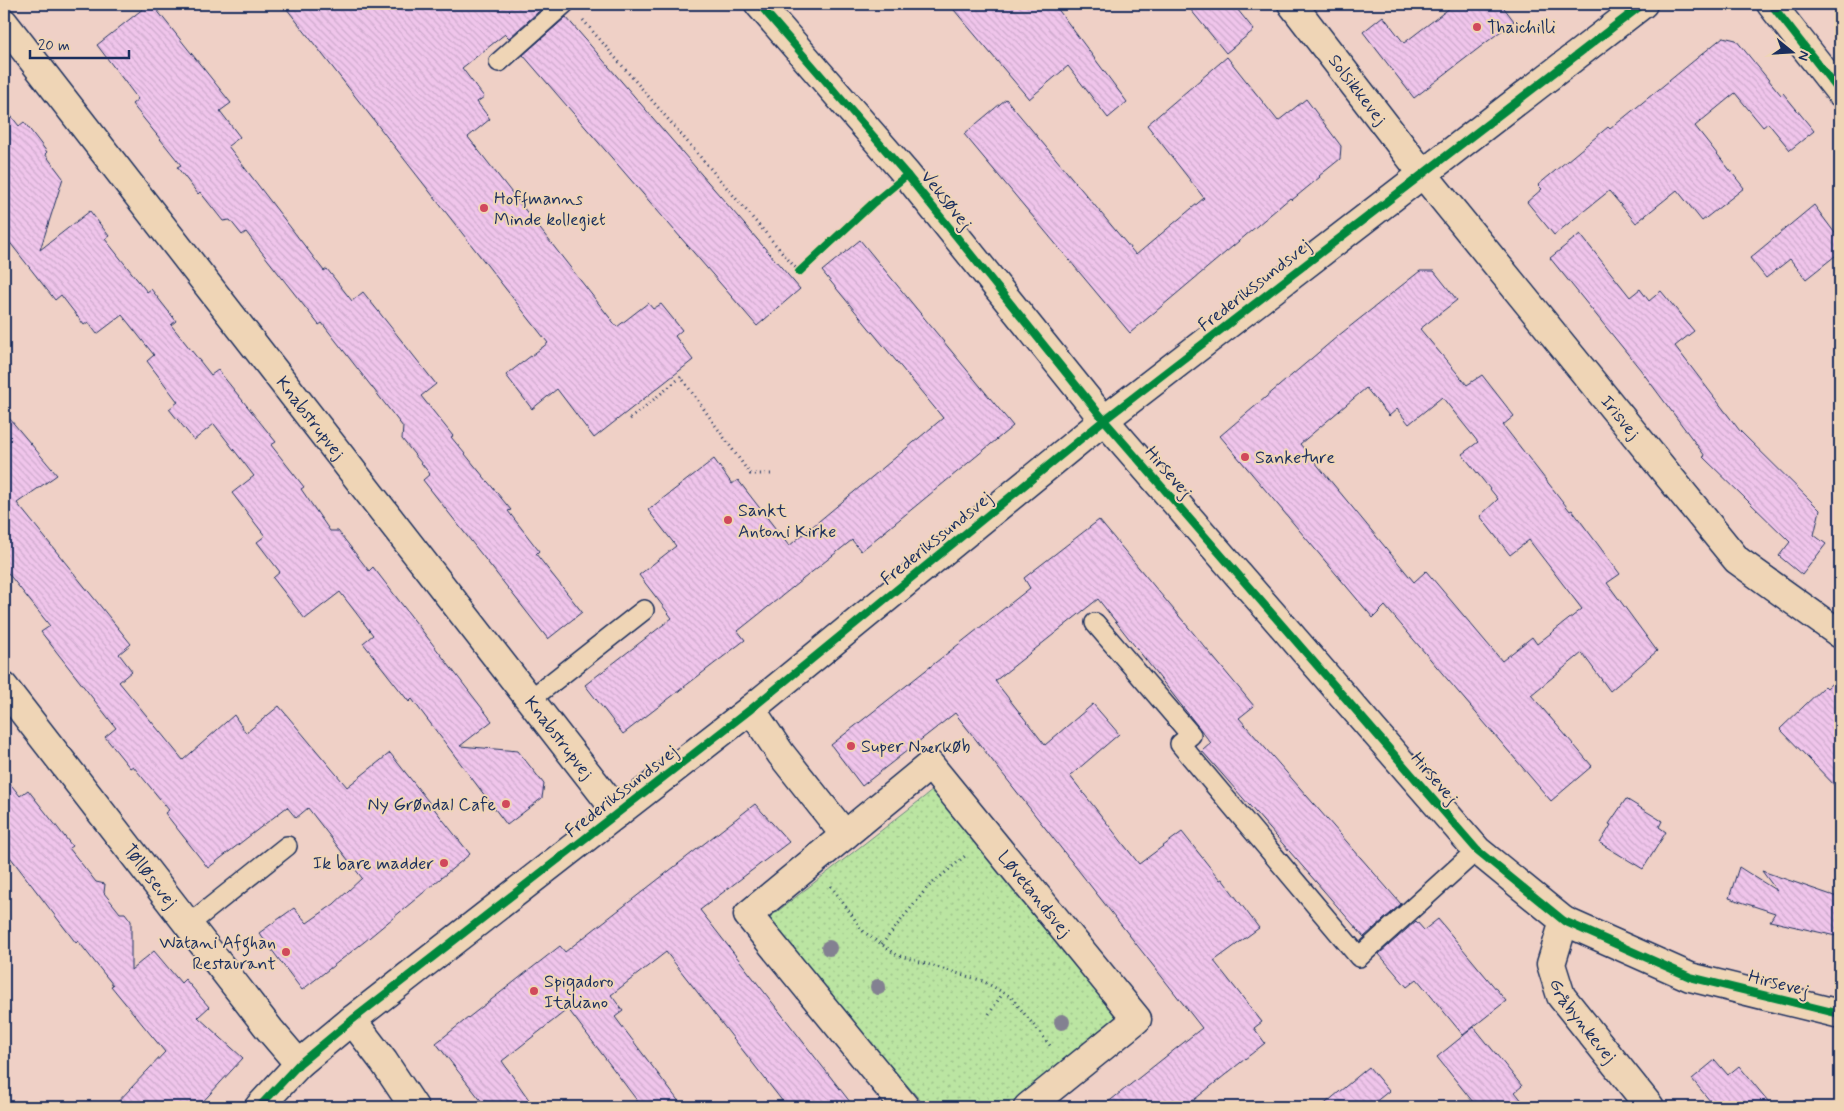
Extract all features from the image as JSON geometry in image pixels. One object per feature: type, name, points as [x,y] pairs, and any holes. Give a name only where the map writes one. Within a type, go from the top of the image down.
[{"type":"street","name":"Veksøvej","points":[[759,4],[907,175],[1104,420]]},
{"type":"street","name":"Solsikkevej","points":[[1292,4],[1423,174]]},
{"type":"street","name":"Frederikssundsvej","points":[[259,1107],[299,1064],[352,1020],[751,709],[1104,420],[1644,4]]},
{"type":"street","points":[[1771,4],[1840,92]]},
{"type":"street","name":"Knabstrupvej","points":[[4,23],[618,813]]},
{"type":"street","name":"Irisvej","points":[[1423,174],[1737,560],[1840,634]]},
{"type":"street","name":"Hirsevej","points":[[1104,420],[1477,850],[1564,921],[1690,977],[1840,1014]]},
{"type":"street","name":"Tølløsevej","points":[[4,687],[270,1030],[299,1064]]},
{"type":"street","points":[[751,709],[781,754],[845,835]]},
{"type":"street","name":"Løvetandsvej","points":[[905,1107],[748,915],[930,766],[1136,1019],[1071,1072],[1055,1099],[1028,1107]]},
{"type":"street","name":"Gråbynkevej","points":[[1564,921],[1551,964],[1561,996],[1650,1107]]},
{"type":"street","points":[[352,1020],[384,1062],[414,1107]]},
{"type":"lane","points":[[498,62],[564,4]]},
{"type":"lane","points":[[531,699],[644,610]]},
{"type":"lane","points":[[1095,623],[1191,735],[1180,744],[1359,957],[1477,850]]},
{"type":"lane","points":[[188,925],[287,846]]},
{"type":"path","points":[[584,20],[799,272],[806,265]]},
{"type":"path","points":[[630,419],[681,377],[750,474],[774,474]]},
{"type":"path","points":[[882,944],[927,888],[988,836]]},
{"type":"path","points":[[814,861],[864,932],[897,955],[983,981],[1011,997],[1071,1072]]},
{"type":"path","points":[[989,1014],[1003,993]]},
{"type":"green space","points":[[937,787],[1119,1018],[1005,1107],[926,1107],[765,921]]},
{"type":"building","points":[[149,4],[152,4],[231,103],[220,111],[240,137],[228,146],[324,271],[327,269],[352,301],[363,292],[436,384],[421,396],[453,436],[451,437],[511,510],[508,511],[539,551],[536,554],[582,612],[548,639],[423,480],[430,474],[402,439],[403,427],[322,323],[319,325],[246,232],[242,235],[230,220],[223,221],[200,192],[198,194],[177,167],[181,165],[132,104],[138,99],[97,45]]},
{"type":"building","name":"Hoffmanns Minde kollegiet","points":[[283,4],[547,4],[509,38],[505,34],[462,68],[484,97],[477,102],[490,119],[468,137],[617,327],[648,303],[653,309],[661,304],[682,330],[675,336],[693,360],[594,438],[557,389],[532,409],[506,375],[548,343]]},
{"type":"building","points":[[949,4],[1054,4],[1127,102],[1108,118],[1068,66],[1029,99]]},
{"type":"building","points":[[1186,4],[1233,4],[1254,30],[1226,53]]},
{"type":"building","points":[[1455,4],[1501,4],[1514,21],[1414,98],[1363,32],[1383,16],[1404,43]]},
{"type":"building","points":[[566,17],[800,289],[757,326],[523,55]]},
{"type":"building","points":[[1723,37],[1736,40],[1781,95],[1783,93],[1814,131],[1790,150],[1768,123],[1763,127],[1735,93],[1695,126],[1744,188],[1702,221],[1677,190],[1636,223],[1609,191],[1554,235],[1527,202],[1542,189],[1538,185],[1608,127],[1610,129]]},
{"type":"building","points":[[1227,57],[1278,121],[1306,99],[1341,146],[1340,159],[1292,200],[1290,198],[1130,333],[964,134],[1006,99],[1136,255],[1204,198],[1147,125]]},
{"type":"building","points":[[4,107],[19,126],[24,122],[47,152],[45,154],[63,178],[40,250],[90,211],[109,236],[105,239],[147,292],[151,289],[176,321],[171,325],[211,375],[218,370],[276,442],[271,445],[304,487],[301,489],[330,531],[338,531],[369,571],[373,567],[492,721],[460,746],[518,751],[544,784],[542,798],[507,825],[412,699],[409,702],[363,643],[373,635],[340,592],[305,619],[273,578],[280,572],[257,542],[265,536],[232,493],[254,476],[214,424],[194,440],[169,409],[178,402],[147,361],[154,355],[122,315],[97,334],[88,322],[84,325],[61,295],[55,300],[4,235]]},
{"type":"building","points":[[1814,205],[1840,240],[1840,252],[1806,279],[1790,259],[1766,278],[1750,258]]},
{"type":"building","points":[[1580,234],[1630,297],[1640,289],[1649,301],[1661,291],[1694,331],[1675,346],[1740,431],[1820,510],[1814,535],[1826,544],[1802,575],[1779,556],[1790,542],[1703,457],[1705,456],[1640,369],[1550,258]]},
{"type":"building","points":[[860,240],[1013,426],[861,551],[852,540],[738,631],[745,640],[623,734],[585,685],[672,618],[639,575],[676,546],[648,510],[714,459],[732,484],[738,480],[789,546],[943,418],[822,271]]},
{"type":"building","points":[[1420,271],[1434,271],[1457,300],[1420,329],[1467,385],[1482,375],[1514,416],[1503,425],[1570,511],[1572,510],[1620,574],[1607,583],[1657,651],[1610,691],[1582,653],[1531,695],[1592,766],[1551,801],[1385,606],[1373,618],[1220,436],[1338,336]],"holes":[[[1366,388],[1389,416],[1397,409],[1409,424],[1442,397],[1478,442],[1462,454],[1498,499],[1480,516],[1510,555],[1529,540],[1582,609],[1537,644],[1532,637],[1502,661],[1426,571],[1414,582],[1300,444]]]},
{"type":"building","points":[[4,412],[57,475],[17,503],[131,644],[119,654],[132,671],[119,682],[183,760],[234,715],[246,733],[279,706],[347,787],[390,753],[470,854],[364,942],[302,990],[259,933],[294,908],[307,923],[334,904],[362,878],[308,808],[296,818],[287,807],[208,868],[165,813],[169,810],[133,766],[130,768],[105,737],[116,728],[41,632],[50,626],[4,568]]},
{"type":"building","points":[[1099,520],[1254,706],[1239,718],[1401,904],[1364,937],[1202,751],[1211,743],[1098,599],[995,681],[1045,745],[1093,704],[1119,734],[1070,776],[1139,864],[1182,832],[1220,880],[1222,879],[1259,928],[1214,961],[1262,1022],[1254,1028],[1265,1043],[1185,1107],[1102,1107],[1202,1028],[955,713],[862,786],[831,745],[1030,588],[1024,578]]},
{"type":"building","points":[[1840,676],[1840,791],[1780,729],[1825,686],[1827,688]]},
{"type":"building","points":[[4,776],[20,796],[28,790],[72,846],[69,848],[96,882],[105,884],[104,893],[120,913],[125,913],[131,921],[131,970],[154,951],[181,983],[185,979],[209,1007],[198,1017],[243,1058],[198,1107],[113,1107],[165,1052],[111,986],[113,985],[78,941],[76,943],[4,849]]},
{"type":"building","points":[[1626,799],[1662,821],[1659,827],[1666,832],[1643,869],[1600,843],[1611,825],[1609,824]]},
{"type":"building","points":[[755,804],[789,842],[700,910],[854,1107],[787,1107],[666,952],[611,995],[623,1011],[615,1017],[683,1107],[642,1107],[568,1009],[502,1061],[534,1107],[486,1107],[436,1043],[560,946],[565,952]]},
{"type":"building","points":[[1739,867],[1777,891],[1762,871],[1840,898],[1840,937],[1770,921],[1775,913],[1729,898]]},
{"type":"building","points":[[1438,919],[1506,1001],[1463,1035],[1417,979],[1407,987],[1379,954],[1416,921],[1424,930]]},
{"type":"building","points":[[1474,1027],[1522,1086],[1515,1092],[1527,1107],[1477,1107],[1437,1057]]},
{"type":"building","points":[[1715,1060],[1728,1075],[1739,1066],[1773,1107],[1715,1107],[1692,1079]]},
{"type":"building","points":[[1369,1067],[1389,1091],[1369,1107],[1321,1107]]},
{"type":"cycle path","points":[[759,4],[907,175],[1104,420],[1477,850],[1564,921],[1690,977],[1840,1014]]},
{"type":"cycle path","points":[[259,1107],[299,1064],[352,1020],[751,709],[1104,420],[1643,4]]},
{"type":"cycle path","points":[[1771,4],[1840,92]]},
{"type":"cycle path","points":[[799,272],[872,204],[907,175]]},
{"type":"place","name":"Thaichilli","points":[[1477,27]]},
{"type":"place","name":"Hoffmanns Minde kollegiet","points":[[484,208]]},
{"type":"place","name":"Sanketure","points":[[1245,457]]},
{"type":"place","name":"Sankt Antoni Kirke","points":[[728,520]]},
{"type":"place","name":"Super Nærkøb","points":[[851,746]]},
{"type":"place","name":"Ny Grøndal Cafe","points":[[506,804]]},
{"type":"place","name":"Ik bare madder","points":[[444,863]]},
{"type":"place","name":"Watani Afghan Restaurant","points":[[286,952]]},
{"type":"place","name":"Spigadoro Italiano","points":[[534,991]]}]
